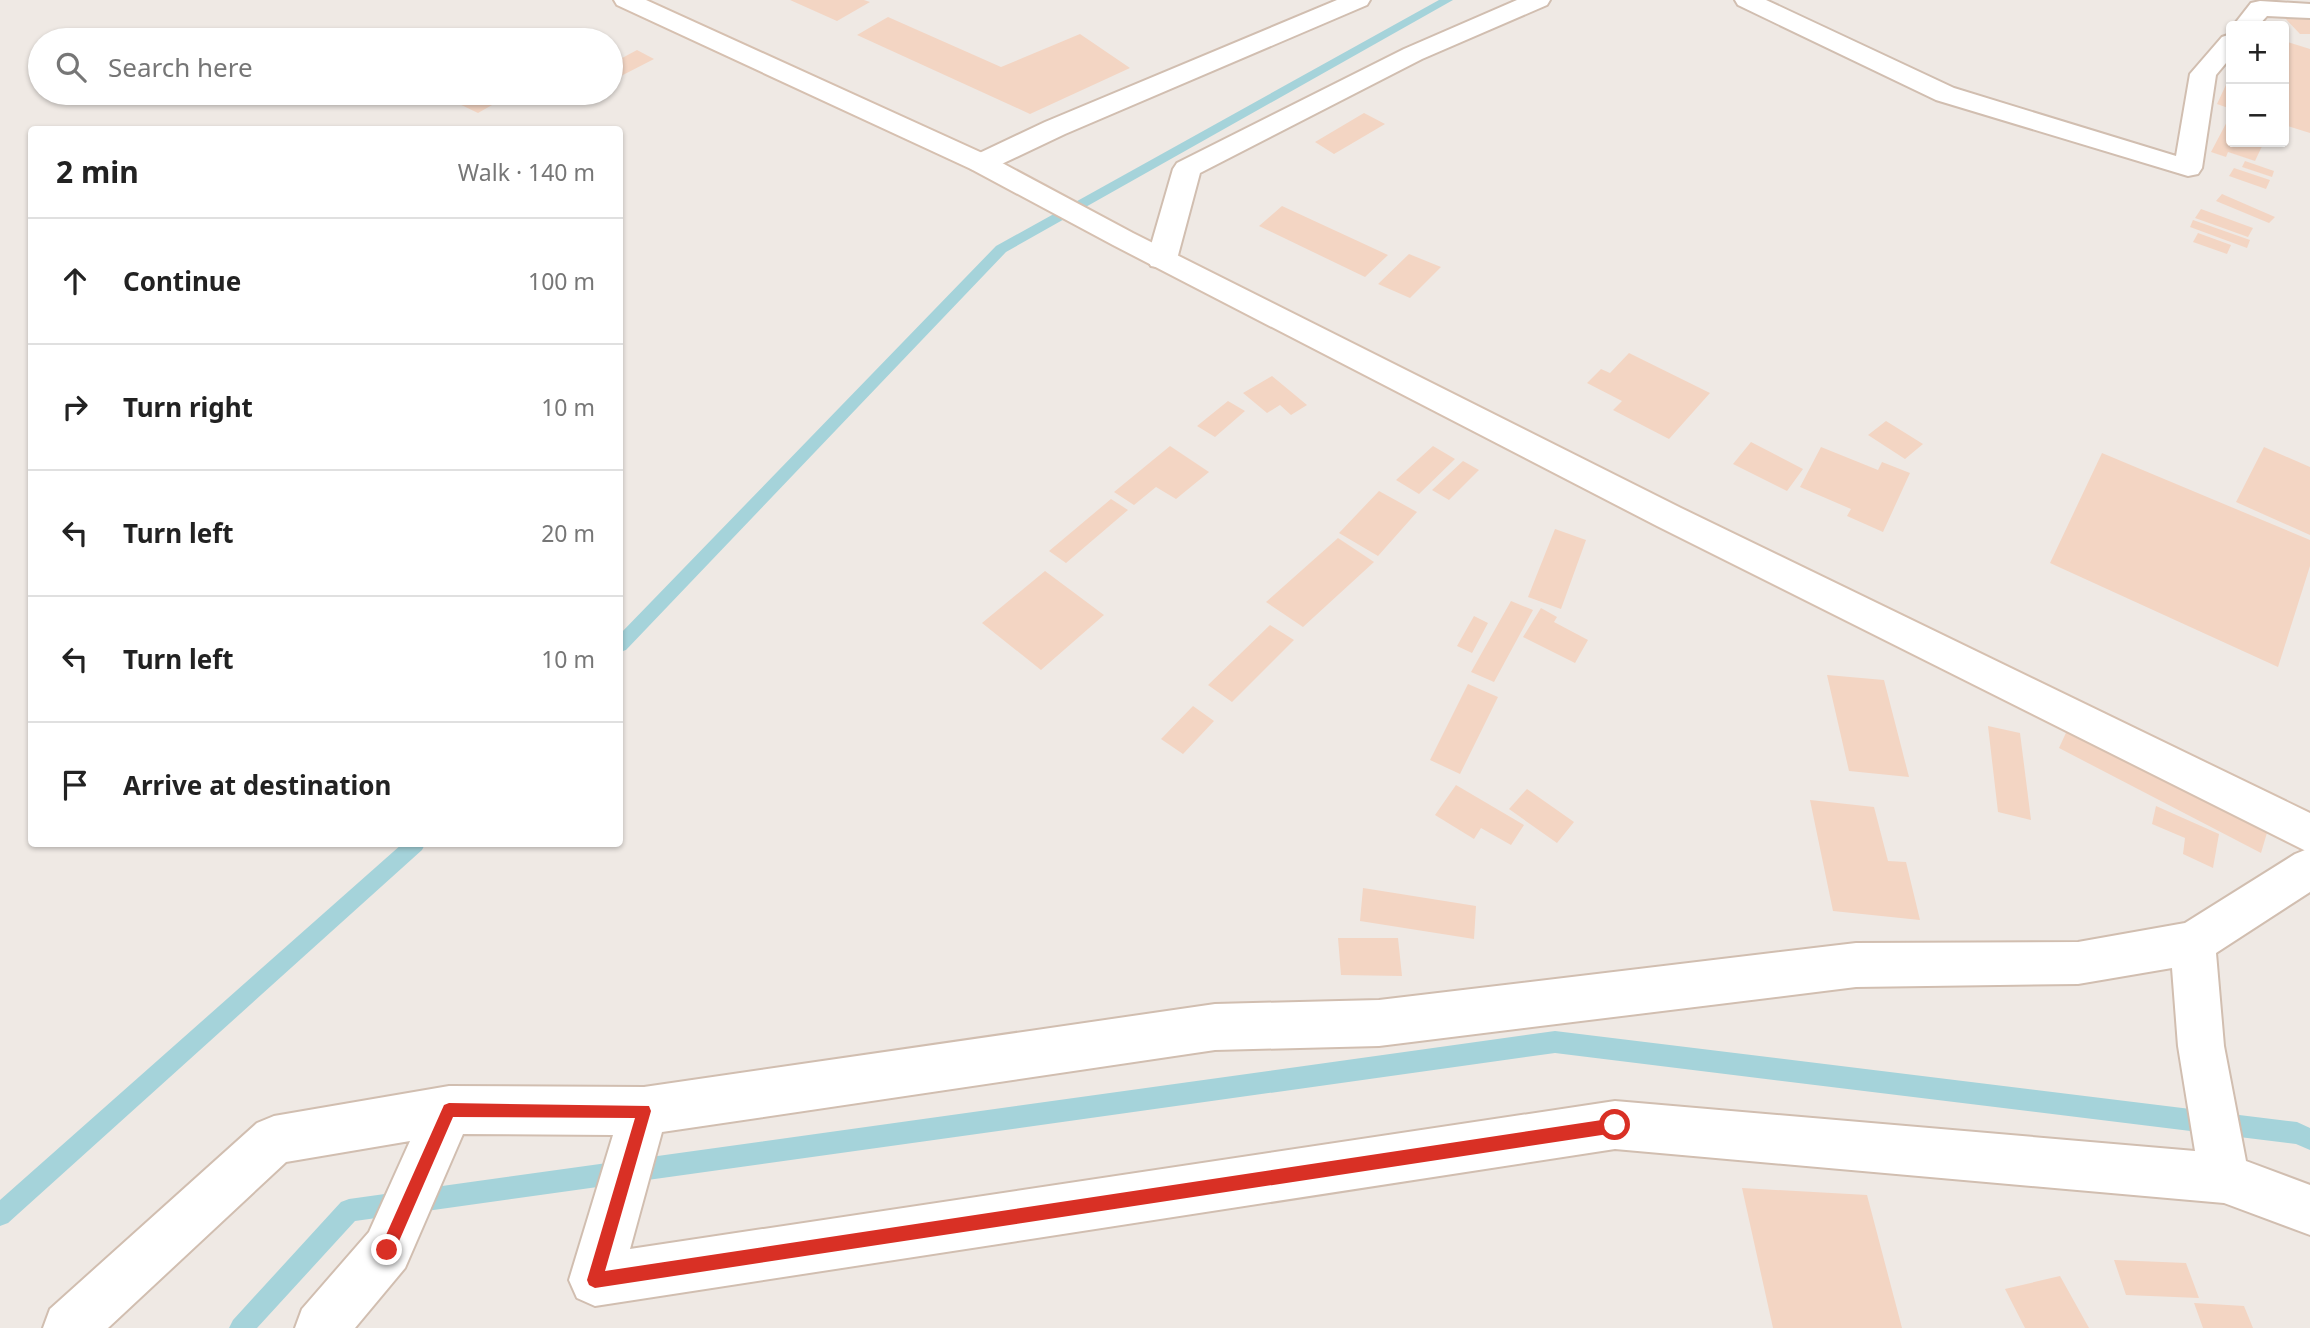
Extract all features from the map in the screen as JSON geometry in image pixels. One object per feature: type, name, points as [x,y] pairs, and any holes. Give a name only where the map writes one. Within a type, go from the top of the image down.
[{"type":"street","points":[[626,0],[989,168],[1162,259],[1657,510],[2310,834]]},
{"type":"street","points":[[989,168],[1055,128],[1358,0]]},
{"type":"street","points":[[1162,259],[1187,169],[1413,54],[1538,0]]},
{"type":"street","points":[[1747,0],[1945,94],[2188,168],[2203,74],[2226,48]]},
{"type":"street","points":[[2249,21],[2260,8],[2310,11]]},
{"type":"street","points":[[69,1328],[274,1140],[449,1110],[644,1111],[1215,1027],[1379,1023],[1856,965],[2078,963],[2193,943],[2310,868]]},
{"type":"street","points":[[2193,943],[2201,1046],[2224,1178]]},
{"type":"street","points":[[321,1328],[387,1250],[449,1110]]},
{"type":"street","points":[[644,1111],[595,1280],[1615,1125],[2224,1178],[2310,1210]]},
{"type":"shaded area","points":[[0,0],[2310,0],[2310,1328],[0,1328]]},
{"type":"building","points":[[790,0],[864,0],[870,2],[837,21]]},
{"type":"building","points":[[2282,15],[2310,15],[2310,34],[2300,34]]},
{"type":"building","points":[[888,17],[1001,67],[1080,34],[1130,68],[1030,114],[857,35]]},
{"type":"building","points":[[2289,43],[2310,49],[2310,133],[2289,127]]},
{"type":"building","points":[[637,50],[654,59],[623,75],[623,58]]},
{"type":"building","points":[[2226,85],[2226,107],[2217,104]]},
{"type":"building","points":[[461,105],[492,105],[478,113]]},
{"type":"building","points":[[1364,113],[1385,124],[1334,154],[1315,142]]},
{"type":"building","points":[[2226,124],[2226,147],[2262,147],[2255,161],[2228,152],[2226,157],[2211,152]]},
{"type":"building","points":[[2245,161],[2274,171],[2272,177],[2242,167]]},
{"type":"building","points":[[2234,168],[2270,180],[2266,189],[2229,176]]},
{"type":"building","points":[[2222,194],[2275,217],[2269,223],[2216,201]]},
{"type":"building","points":[[1282,206],[1388,255],[1365,277],[1259,226]]},
{"type":"building","points":[[2201,209],[2253,228],[2248,237],[2195,218]]},
{"type":"building","points":[[2193,220],[2250,240],[2247,248],[2190,227]]},
{"type":"building","points":[[2198,233],[2231,245],[2227,254],[2193,242]]},
{"type":"building","points":[[1409,254],[1441,267],[1410,298],[1378,284]]},
{"type":"building","points":[[1629,353],[1710,393],[1669,439],[1613,410],[1622,401],[1587,383],[1601,369],[1610,373]]},
{"type":"building","points":[[1272,376],[1307,405],[1291,415],[1280,405],[1267,413],[1243,393]]},
{"type":"building","points":[[1228,401],[1245,411],[1215,437],[1197,426]]},
{"type":"building","points":[[1886,421],[1923,444],[1905,459],[1868,435]]},
{"type":"building","points":[[1751,442],[1803,469],[1787,491],[1733,464]]},
{"type":"building","points":[[1170,446],[1209,472],[1176,499],[1156,487],[1134,505],[1114,492]]},
{"type":"building","points":[[1433,446],[1455,459],[1419,494],[1396,480]]},
{"type":"building","points":[[1821,447],[1878,470],[1882,462],[1910,473],[1883,532],[1847,516],[1851,509],[1800,487]]},
{"type":"building","points":[[2264,447],[2310,467],[2310,535],[2236,502]]},
{"type":"building","points":[[2102,453],[2310,540],[2310,566],[2278,667],[2050,563]]},
{"type":"building","points":[[1463,461],[1479,470],[1449,500],[1432,490]]},
{"type":"building","points":[[1379,491],[1417,512],[1378,556],[1339,533]]},
{"type":"building","points":[[1111,499],[1128,510],[1066,563],[1049,551]]},
{"type":"building","points":[[1555,529],[1586,540],[1561,609],[1528,597]]},
{"type":"building","points":[[1338,538],[1374,562],[1303,627],[1266,602]]},
{"type":"building","points":[[1045,571],[1104,615],[1041,670],[982,623]]},
{"type":"building","points":[[1511,601],[1533,610],[1494,682],[1471,672]]},
{"type":"building","points":[[1541,608],[1557,617],[1554,622],[1588,640],[1575,663],[1523,637]]},
{"type":"building","points":[[1474,616],[1488,623],[1472,653],[1457,646]]},
{"type":"building","points":[[1270,625],[1294,640],[1232,702],[1208,685]]},
{"type":"building","points":[[1827,675],[1884,680],[1909,777],[1849,771]]},
{"type":"building","points":[[1468,684],[1498,697],[1460,774],[1430,760]]},
{"type":"building","points":[[1193,706],[1214,721],[1183,754],[1161,739]]},
{"type":"building","points":[[2070,724],[2269,826],[2261,853],[2059,748]]},
{"type":"building","points":[[1988,726],[2020,733],[2031,820],[1998,812]]},
{"type":"building","points":[[1456,785],[1524,825],[1511,845],[1481,828],[1474,839],[1435,815]]},
{"type":"building","points":[[1527,789],[1574,822],[1557,843],[1509,809]]},
{"type":"building","points":[[1810,800],[1874,807],[1888,861],[1906,862],[1920,920],[1833,911]]},
{"type":"building","points":[[2156,806],[2219,834],[2213,868],[2183,854],[2185,838],[2152,824]]},
{"type":"building","points":[[1363,888],[1476,906],[1474,939],[1360,921]]},
{"type":"building","points":[[1338,938],[1398,938],[1402,976],[1341,975]]},
{"type":"building","points":[[1742,1188],[1867,1195],[1902,1328],[1773,1328]]},
{"type":"building","points":[[2114,1260],[2186,1263],[2199,1298],[2126,1295]]},
{"type":"building","points":[[2060,1276],[2089,1328],[2025,1328],[2005,1289]]},
{"type":"building","points":[[2194,1303],[2244,1306],[2253,1328],[2203,1328]]},
{"type":"waterway","points":[[623,642],[1001,249],[1447,0]]},
{"type":"waterway","points":[[0,1215],[412,847]]},
{"type":"waterway","points":[[241,1328],[349,1210],[1555,1042],[2297,1133],[2310,1139]]},
{"type":"route","points":[[387,1250],[449,1110],[644,1111],[595,1280],[1615,1125]]}]
